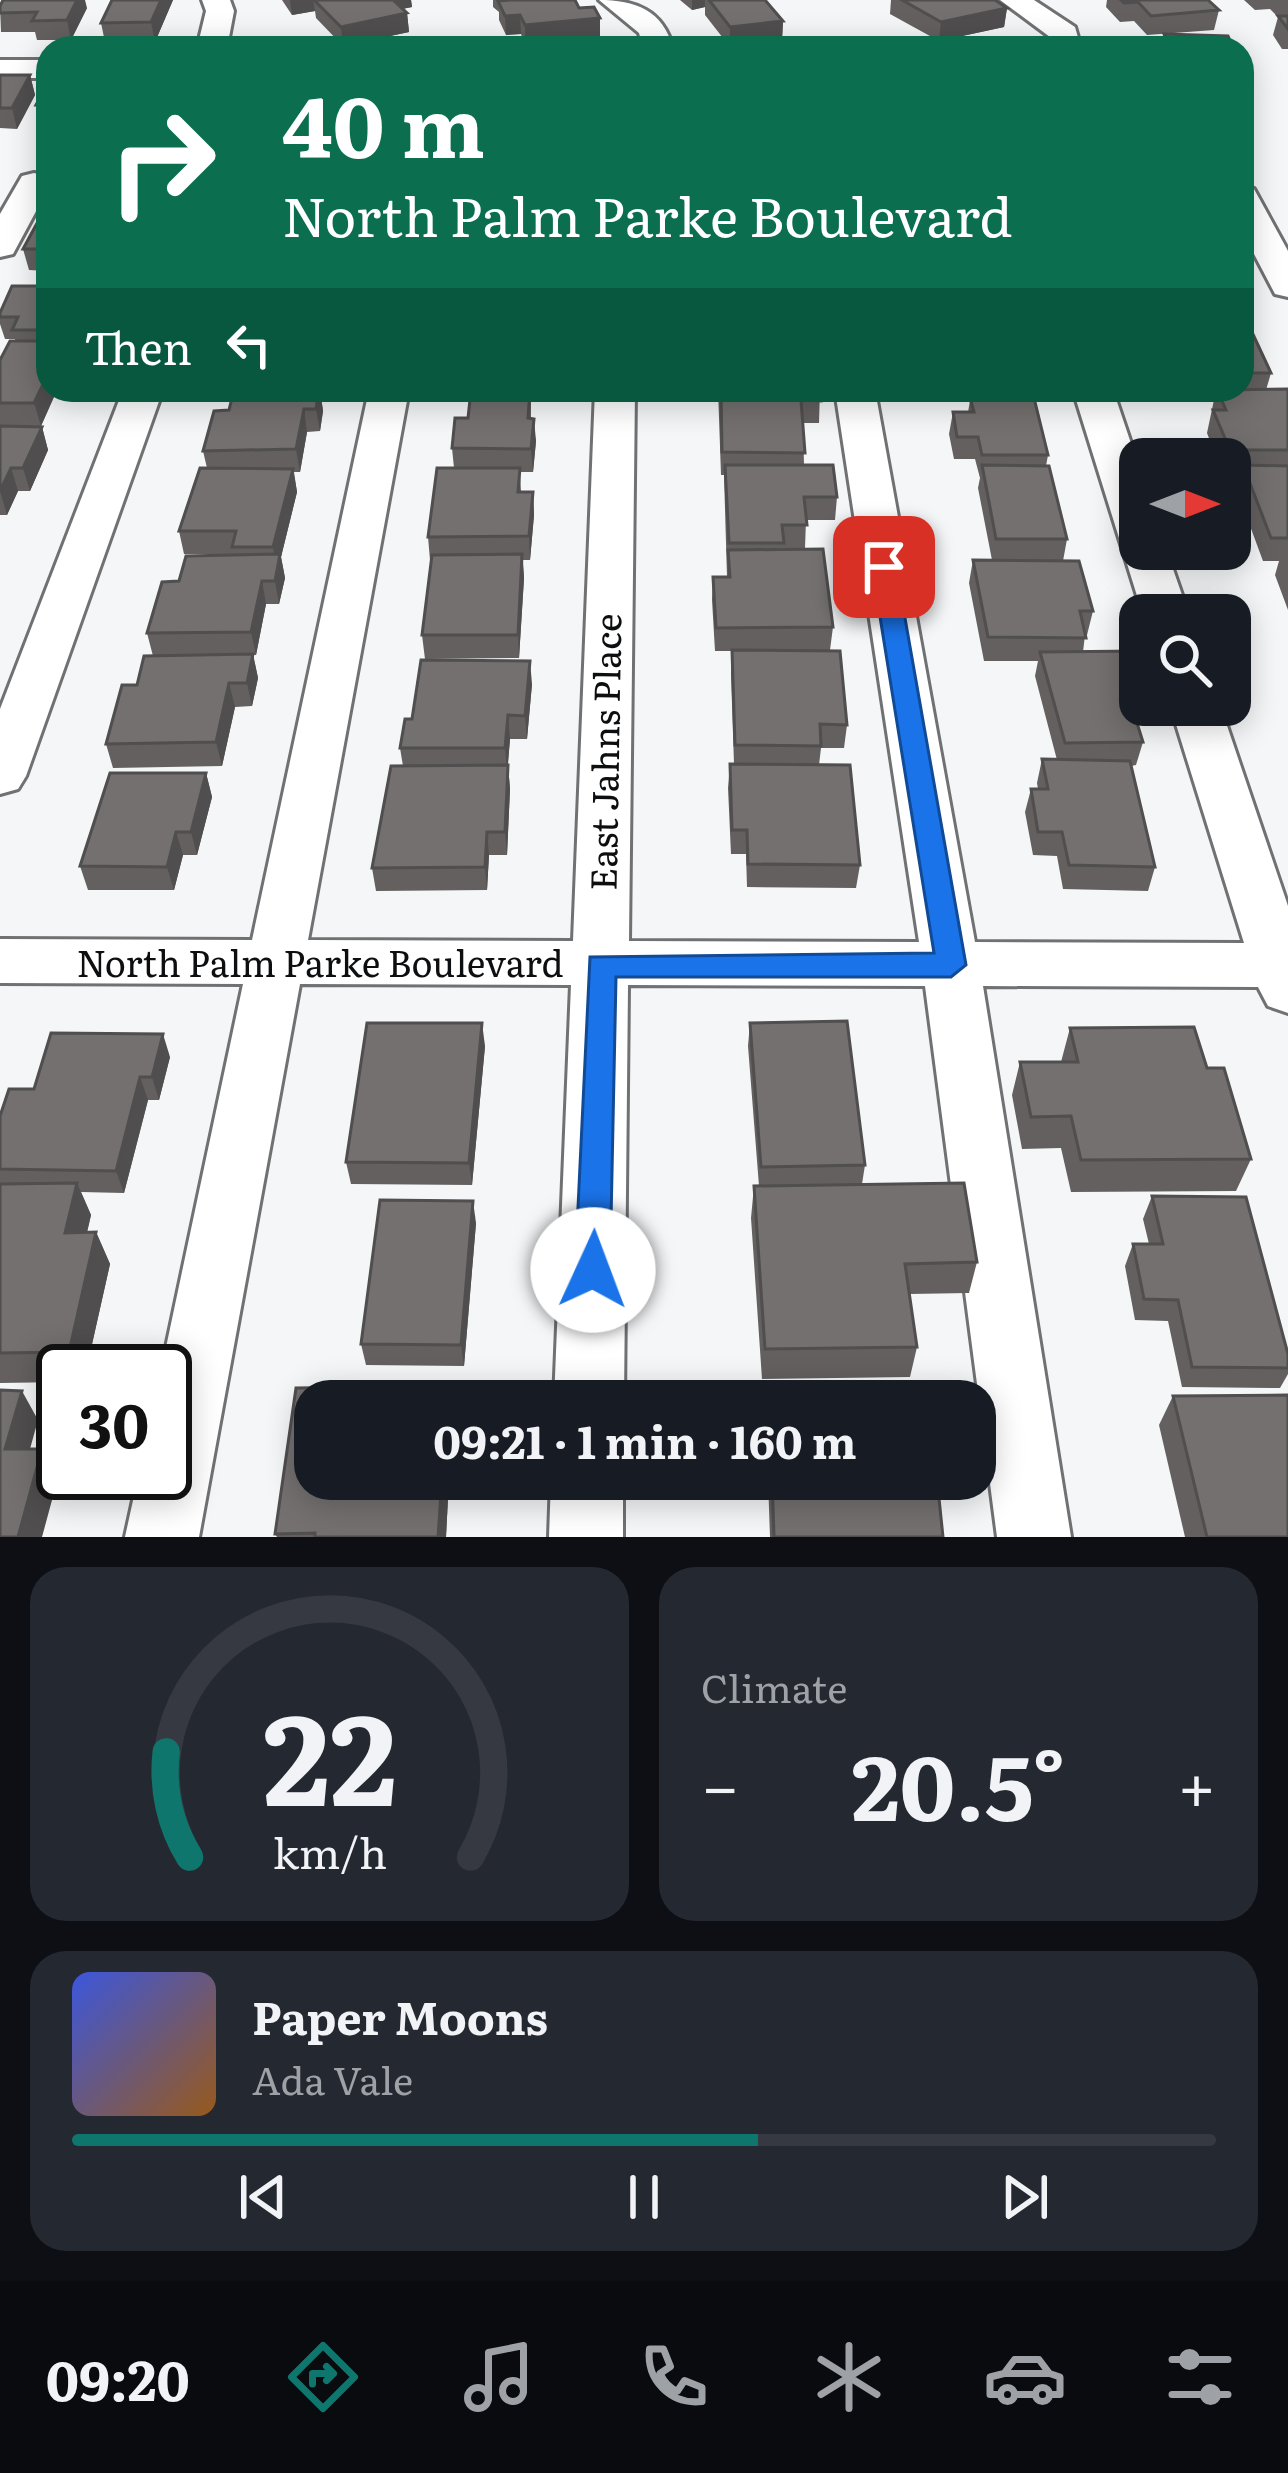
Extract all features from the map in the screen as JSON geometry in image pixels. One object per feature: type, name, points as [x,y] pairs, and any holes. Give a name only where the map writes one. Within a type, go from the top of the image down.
[{"type":"street","points":[[215,36],[220,11],[217,0]]},
{"type":"street","points":[[613,0],[652,29],[654,36]]},
{"type":"street","points":[[1014,0],[1065,36]]},
{"type":"street","points":[[0,69],[36,69]]},
{"type":"street","points":[[0,246],[27,183]]},
{"type":"street","points":[[1254,200],[1288,286]]},
{"type":"street","points":[[0,776],[139,402]]},
{"type":"street","points":[[161,1537],[280,963],[387,402]]},
{"type":"street","name":"East Jahns Place","points":[[591,1380],[615,402]]},
{"type":"street","points":[[857,402],[951,965],[1034,1537]]},
{"type":"street","points":[[1097,402],[1119,471]]},
{"type":"street","points":[[1202,726],[1285,973]]},
{"type":"street","name":"North Palm Parke Boulevard","points":[[0,962],[951,965],[1285,973]]},
{"type":"street","points":[[586,1537],[587,1500]]},
{"type":"building","points":[[3,0],[77,0],[67,20],[32,21],[37,12],[0,13]]},
{"type":"building","points":[[112,0],[161,0],[151,22],[101,23]]},
{"type":"building","points":[[314,0],[393,0],[407,13],[341,27]]},
{"type":"building","points":[[575,0],[579,8],[594,7],[600,18],[525,25],[520,15],[505,16],[498,1]]},
{"type":"building","points":[[709,0],[765,0],[783,21],[730,27]]},
{"type":"building","points":[[902,0],[995,0],[1007,8],[941,22]]},
{"type":"building","points":[[1121,0],[1208,0],[1219,10],[1151,16],[1138,2]]},
{"type":"building","points":[[0,75],[30,75],[12,108],[0,108]]},
{"type":"building","points":[[36,225],[36,249],[23,249]]},
{"type":"building","points":[[12,286],[36,286],[36,330],[12,330],[18,317],[0,317]]},
{"type":"building","points":[[1254,336],[1271,373],[1254,373]]},
{"type":"building","points":[[10,341],[36,341],[34,403],[0,403],[0,360]]},
{"type":"building","points":[[1254,389],[1288,389],[1288,450],[1251,450],[1251,438],[1225,438],[1213,410],[1226,410],[1222,402],[1254,402]]},
{"type":"building","points":[[231,402],[317,402],[316,409],[304,409],[296,449],[203,451],[214,411],[229,410]]},
{"type":"building","points":[[470,402],[529,402],[528,418],[534,419],[531,449],[452,448],[455,418],[468,418]]},
{"type":"building","points":[[721,402],[801,402],[805,453],[722,452]]},
{"type":"building","points":[[971,402],[1035,402],[1048,455],[982,455],[978,437],[957,437],[953,412],[974,412]]},
{"type":"building","points":[[0,426],[42,427],[23,468],[11,468],[0,491]]},
{"type":"building","points":[[725,465],[833,465],[837,497],[804,497],[807,525],[782,525],[784,543],[729,543]]},
{"type":"building","points":[[982,465],[1049,466],[1067,539],[996,539]]},
{"type":"building","points":[[1251,465],[1288,466],[1288,538],[1271,538],[1251,486]]},
{"type":"building","points":[[200,468],[293,469],[273,547],[232,547],[236,531],[179,531]]},
{"type":"building","points":[[437,468],[520,468],[518,492],[533,492],[529,536],[428,537]]},
{"type":"building","points":[[823,549],[833,627],[716,628],[713,577],[730,577],[728,550]]},
{"type":"building","points":[[280,554],[275,581],[262,581],[251,632],[147,633],[162,582],[179,581],[186,556]]},
{"type":"building","points":[[522,554],[518,635],[422,635],[432,555]]},
{"type":"building","points":[[973,560],[1079,561],[1093,611],[1080,611],[1086,638],[988,637]]},
{"type":"building","points":[[732,650],[840,651],[847,725],[820,724],[821,746],[735,745]]},
{"type":"building","points":[[1119,651],[1119,726],[1138,726],[1143,742],[1065,743],[1040,652]]},
{"type":"building","points":[[253,654],[247,683],[229,683],[216,742],[106,744],[122,685],[137,685],[144,656]]},
{"type":"building","points":[[421,660],[530,661],[525,716],[508,715],[505,748],[400,748],[405,719],[412,719]]},
{"type":"building","points":[[1042,759],[1130,761],[1155,867],[1069,865],[1062,832],[1038,832],[1031,789],[1048,789]]},
{"type":"building","points":[[730,764],[850,765],[860,865],[748,864],[747,830],[732,830]]},
{"type":"building","points":[[508,765],[505,832],[487,832],[485,867],[372,868],[391,766]]},
{"type":"building","points":[[110,773],[206,773],[191,832],[176,832],[167,867],[80,866]]},
{"type":"building","points":[[847,1021],[865,1165],[761,1167],[750,1023]]},
{"type":"building","points":[[367,1023],[482,1023],[469,1163],[346,1162]]},
{"type":"building","points":[[1194,1027],[1207,1068],[1224,1068],[1251,1159],[1081,1160],[1071,1116],[1031,1117],[1020,1062],[1078,1062],[1070,1028]]},
{"type":"building","points":[[51,1033],[163,1034],[152,1077],[140,1077],[116,1171],[0,1169],[0,1116],[9,1089],[34,1089]]},
{"type":"building","points":[[77,1183],[65,1233],[96,1232],[71,1344],[36,1344],[36,1352],[0,1353],[0,1184]]},
{"type":"building","points":[[964,1183],[977,1262],[905,1264],[917,1347],[765,1349],[754,1186]]},
{"type":"building","points":[[1152,1196],[1246,1197],[1288,1368],[1192,1367],[1178,1300],[1144,1299],[1133,1244],[1163,1244]]},
{"type":"building","points":[[380,1200],[473,1201],[461,1345],[361,1344]]},
{"type":"building","points":[[0,1390],[22,1391],[5,1449],[36,1449],[36,1471],[18,1537],[0,1537]]},
{"type":"building","points":[[1288,1395],[1288,1537],[1207,1537],[1173,1396]]},
{"type":"building","points":[[294,1402],[294,1500],[441,1500],[438,1537],[275,1534]]},
{"type":"building","points":[[773,1500],[939,1500],[943,1537],[774,1537]]},
{"type":"route","points":[[593,1270],[601,965],[951,965],[884,567]]}]
